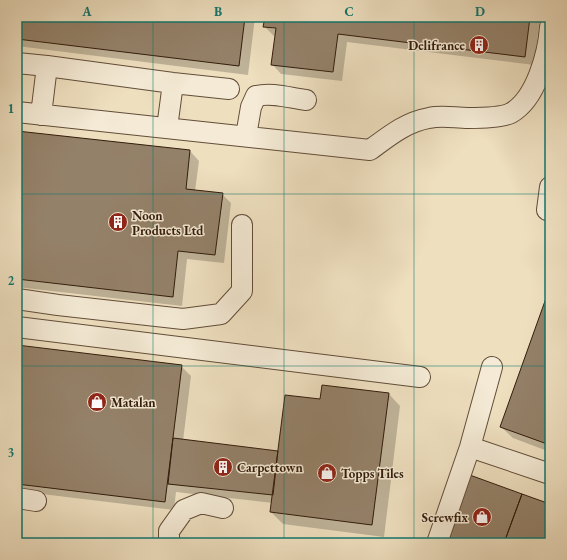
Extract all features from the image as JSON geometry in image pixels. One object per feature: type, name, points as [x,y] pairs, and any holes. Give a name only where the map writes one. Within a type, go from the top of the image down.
[{"type":"street","points":[[17,112],[370,150],[407,124],[429,118],[468,118],[497,116],[510,113],[522,104],[532,90],[544,61],[550,27]]},
{"type":"street","points":[[17,62],[229,89]]},
{"type":"street","points":[[41,115],[46,66]]},
{"type":"street","points":[[167,128],[173,83]]},
{"type":"street","points":[[246,136],[251,106],[256,96],[263,94],[306,100]]},
{"type":"street","points":[[547,210],[550,188]]},
{"type":"street","points":[[17,299],[184,319],[221,314],[242,291],[242,225]]},
{"type":"street","points":[[17,327],[420,377]]},
{"type":"street","points":[[437,543],[470,447],[492,367]]},
{"type":"street","points":[[470,447],[550,474]]},
{"type":"street","points":[[169,543],[169,531],[184,510],[201,503],[223,508]]},
{"type":"building","points":[[17,17],[245,17],[239,66],[17,39]]},
{"type":"building","name":"Delifrance","points":[[265,17],[530,17],[525,57],[338,34],[333,72],[271,65],[276,28],[263,27]]},
{"type":"building","name":"Noon Products Ltd","points":[[17,131],[190,150],[186,189],[223,193],[215,255],[178,251],[173,297],[17,279]]},
{"type":"building","points":[[550,287],[550,445],[500,427]]},
{"type":"building","name":"Matalan","points":[[17,345],[182,365],[165,502],[17,484]]},
{"type":"building","name":"Topps Tiles","points":[[322,385],[389,393],[372,525],[270,512],[285,395],[320,399]]},
{"type":"building","name":"Carpettown","points":[[173,438],[278,451],[273,495],[168,484]]},
{"type":"building","name":"Screwfix","points":[[467,474],[522,494],[504,543],[451,543],[443,540]]},
{"type":"building","points":[[522,494],[550,504],[550,543],[504,543]]},
{"type":"place","name":"Delifrance","points":[[479,45]]},
{"type":"place","name":"Noon Products Ltd","points":[[118,222]]},
{"type":"place","name":"Matalan","points":[[97,402]]},
{"type":"place","name":"Carpettown","points":[[223,467]]},
{"type":"place","name":"Topps Tiles","points":[[327,473]]},
{"type":"place","name":"Screwfix","points":[[482,517]]}]
